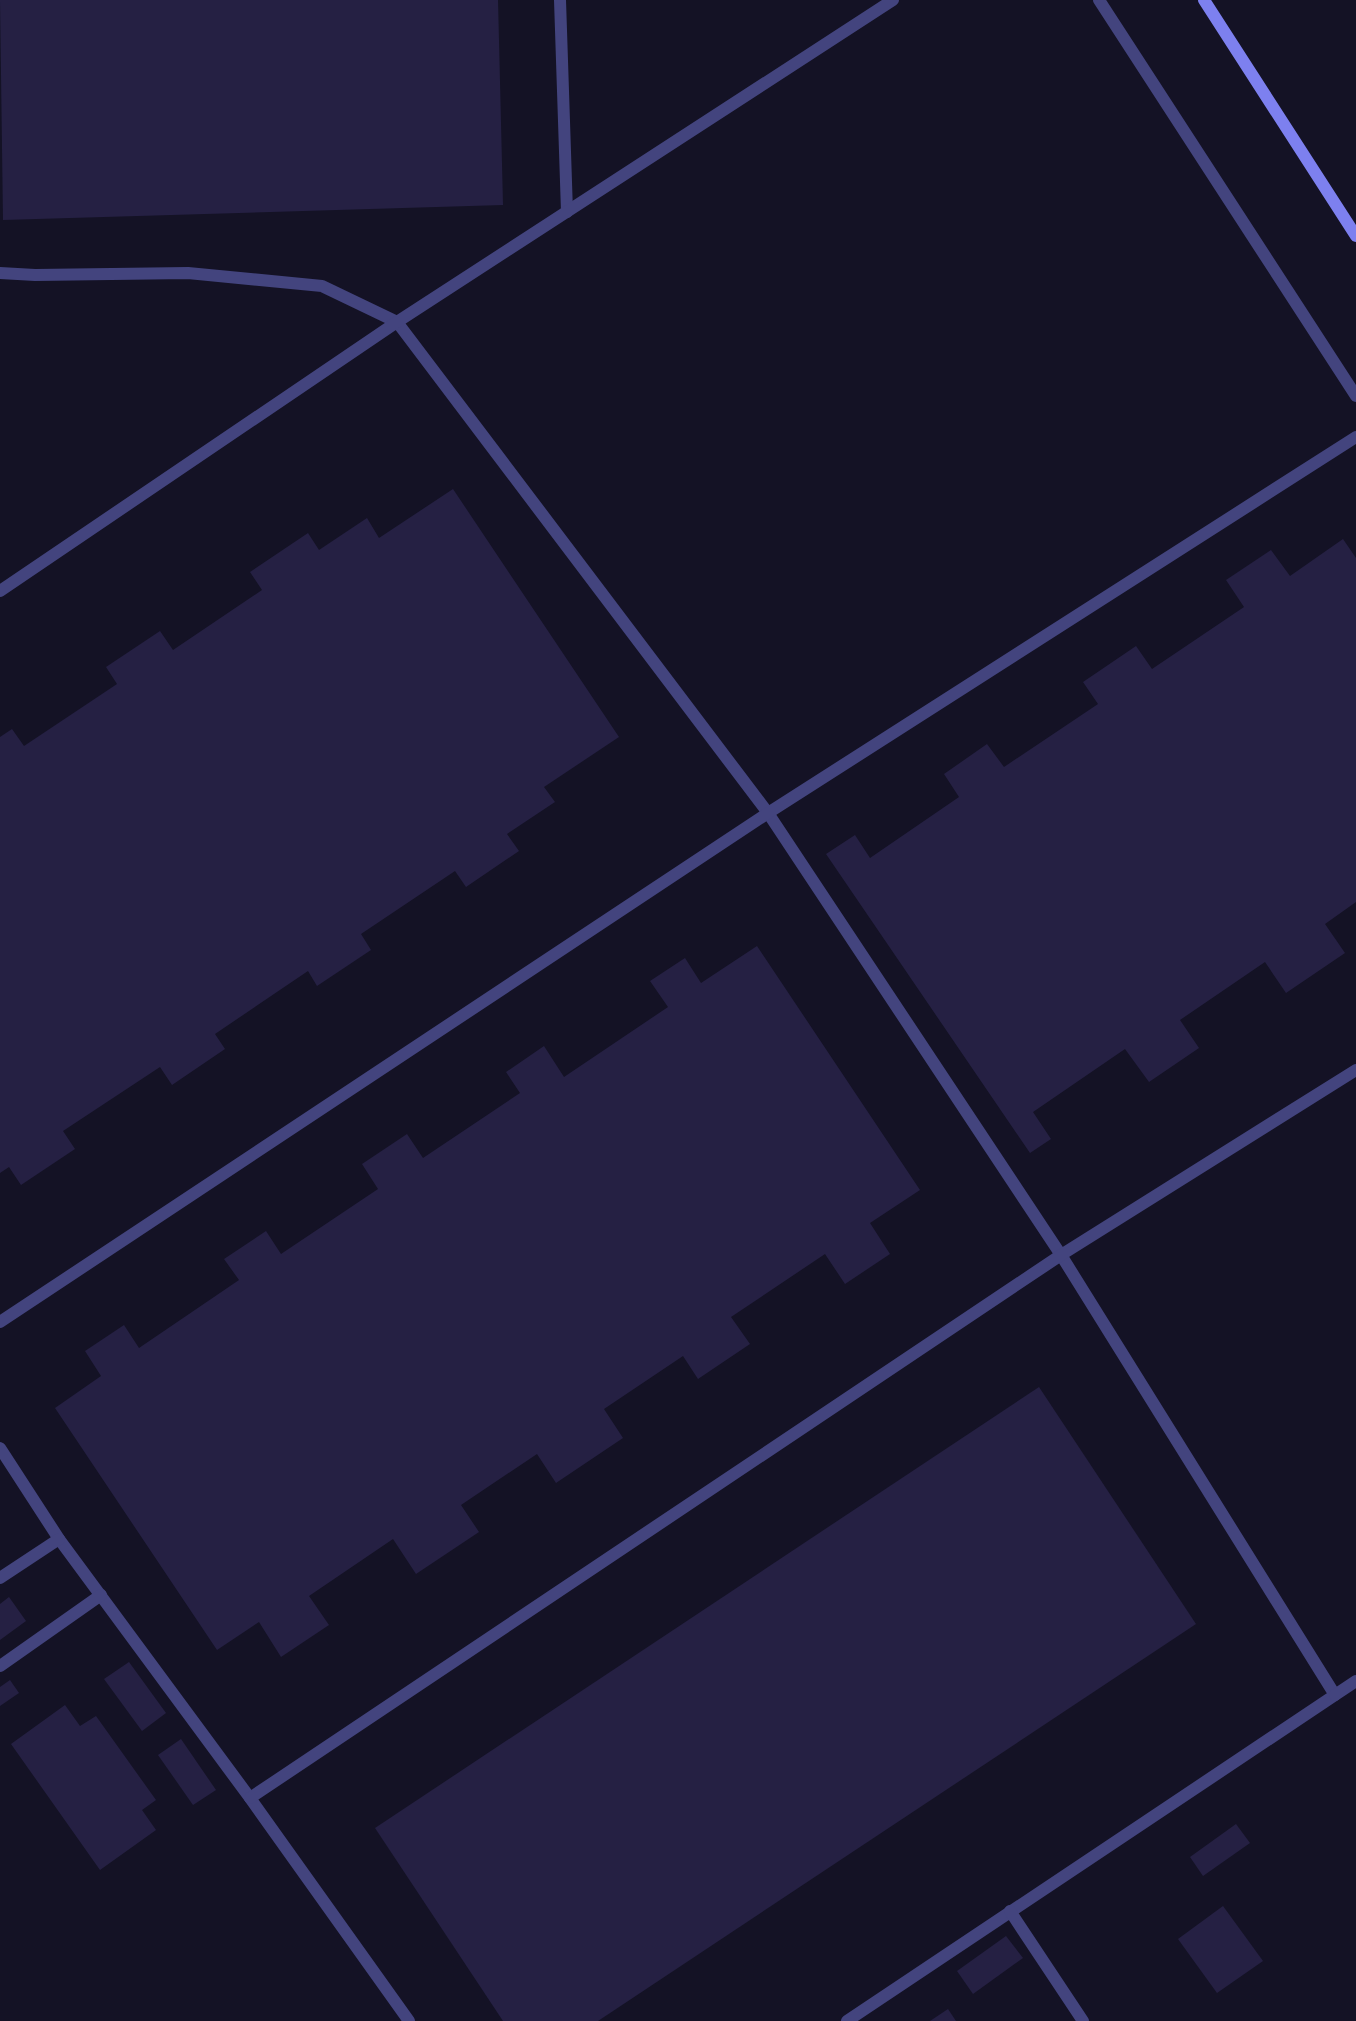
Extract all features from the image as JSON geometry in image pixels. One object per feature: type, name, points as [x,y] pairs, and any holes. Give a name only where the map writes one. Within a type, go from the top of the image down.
[{"type":"street","points":[[1204,0],[1356,236]]},
{"type":"lane","points":[[560,0],[567,212]]},
{"type":"lane","points":[[0,591],[397,322],[893,0]]},
{"type":"lane","points":[[1099,0],[1356,396]]},
{"type":"lane","points":[[0,273],[35,275],[188,273],[322,286],[397,322],[768,813],[1061,1255],[1335,1695]]},
{"type":"lane","points":[[0,1322],[768,813],[1356,437]]},
{"type":"lane","points":[[250,1798],[1061,1255],[1356,1070]]},
{"type":"lane","points":[[0,1448],[59,1539],[250,1798],[409,2021]]},
{"type":"lane","points":[[0,1578],[59,1539]]},
{"type":"lane","points":[[0,1666],[102,1595]]},
{"type":"lane","points":[[847,2021],[1356,1681]]},
{"type":"lane","points":[[1011,1911],[1083,2021]]},
{"type":"building","points":[[0,0],[498,0],[503,205],[3,220]]},
{"type":"building","points":[[453,489],[619,737],[544,787],[555,802],[507,834],[519,851],[466,887],[455,871],[361,934],[371,950],[317,986],[308,971],[215,1034],[225,1049],[172,1085],[160,1067],[63,1131],[75,1149],[21,1185],[9,1167],[0,1173],[0,737],[12,729],[24,746],[117,684],[106,667],[160,631],[173,650],[262,590],[250,572],[308,533],[319,550],[367,518],[379,538]]},
{"type":"building","points":[[1343,539],[1356,558],[1356,902],[1325,924],[1345,953],[1286,993],[1265,962],[1180,1020],[1199,1048],[1149,1082],[1125,1049],[1033,1112],[1051,1139],[1030,1153],[826,854],[855,835],[870,858],[959,797],[944,774],[987,744],[1004,767],[1098,704],[1083,682],[1136,646],[1152,669],[1244,607],[1226,580],[1271,550],[1290,576]]},
{"type":"building","points":[[757,946],[920,1190],[870,1223],[890,1254],[845,1284],[825,1254],[731,1317],[750,1344],[698,1379],[683,1356],[604,1409],[623,1438],[556,1483],[537,1454],[461,1505],[479,1532],[416,1574],[393,1539],[309,1596],[329,1625],[281,1657],[259,1622],[217,1650],[55,1408],[101,1376],[85,1351],[124,1325],[139,1348],[239,1280],[224,1259],[266,1231],[281,1254],[378,1189],[362,1164],[407,1134],[423,1158],[520,1093],[506,1072],[544,1046],[564,1077],[668,1007],[650,981],[685,958],[701,983]]},
{"type":"building","points":[[1039,1387],[1196,1624],[598,2021],[503,2021],[375,1828]]},
{"type":"building","points":[[9,1597],[26,1621],[0,1640],[0,1604]]},
{"type":"building","points":[[129,1662],[166,1713],[142,1731],[104,1679]]},
{"type":"building","points":[[10,1680],[19,1693],[0,1706],[0,1687]]},
{"type":"building","points":[[65,1705],[80,1726],[96,1716],[156,1800],[142,1810],[156,1830],[100,1870],[11,1744]]},
{"type":"building","points":[[181,1739],[216,1790],[193,1805],[158,1755]]},
{"type":"building","points":[[1236,1824],[1250,1843],[1203,1876],[1190,1857]]},
{"type":"building","points":[[1223,1906],[1263,1961],[1217,1993],[1178,1939]]},
{"type":"building","points":[[1006,1936],[1023,1958],[973,1994],[957,1971]]},
{"type":"building","points":[[948,2009],[956,2021],[930,2021]]}]
